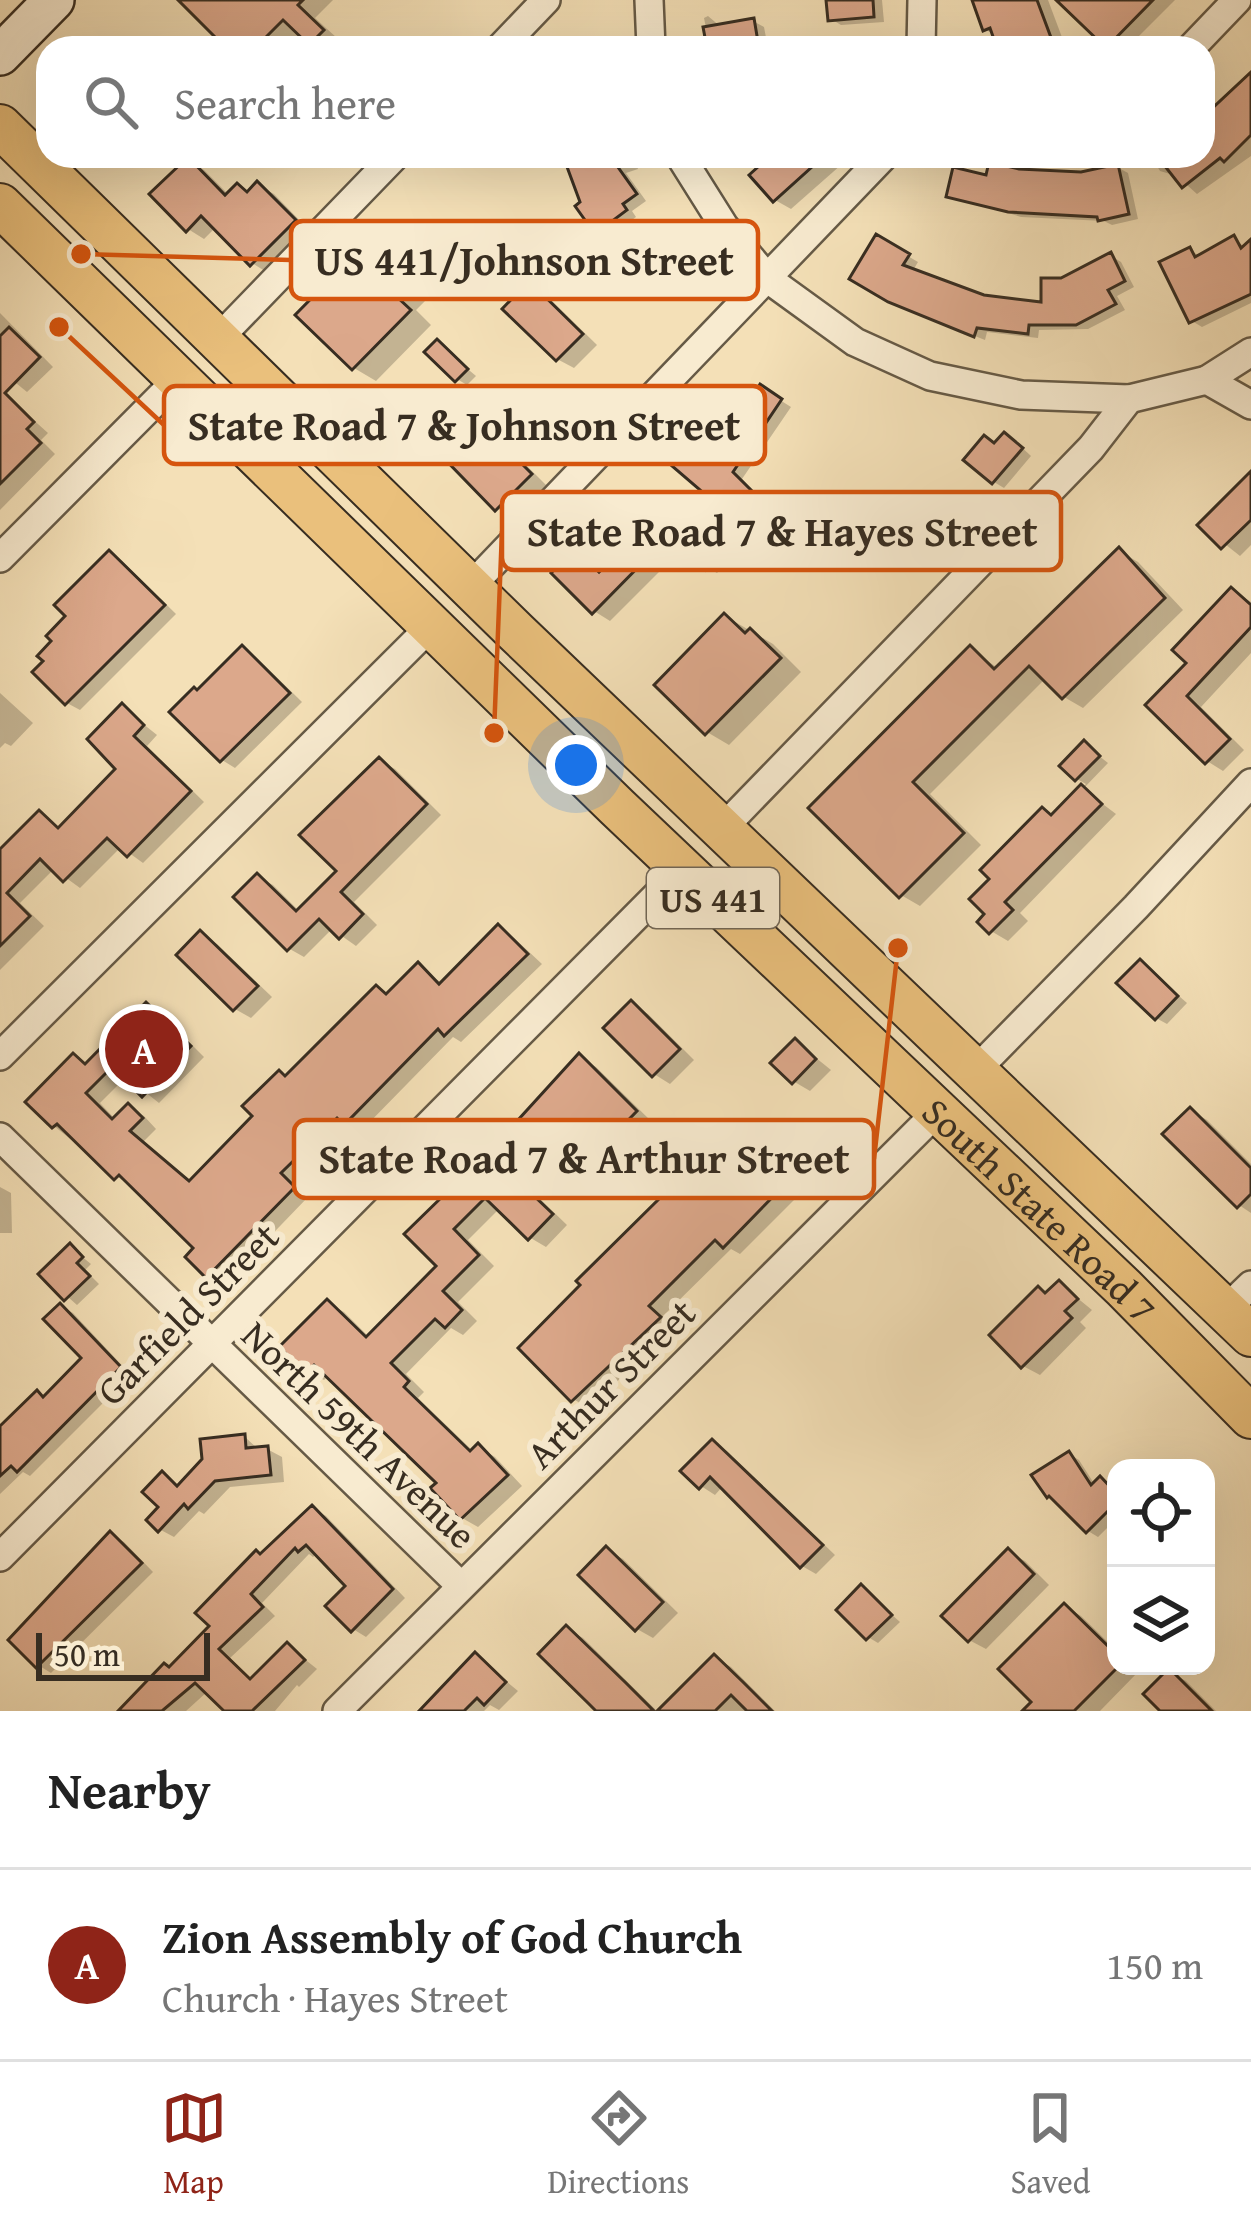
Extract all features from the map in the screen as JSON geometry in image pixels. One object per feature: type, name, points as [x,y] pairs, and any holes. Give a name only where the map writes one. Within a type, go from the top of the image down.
[{"type":"main road","name":"South State Road 7","points":[[0,126],[36,162]]},
{"type":"main road","name":"South State Road 7","points":[[43,168],[721,830],[976,1070],[1242,1310]]},
{"type":"main road","name":"South State Road 7","points":[[0,205],[388,586],[1142,1306],[1251,1417]]},
{"type":"main road","points":[[388,586],[434,597],[470,586]]},
{"type":"main road","points":[[430,626],[467,615],[516,632]]},
{"type":"main road","points":[[1142,1306],[1191,1319],[1242,1310]]},
{"type":"street","points":[[0,55],[54,0]]},
{"type":"street","points":[[512,36],[546,0]]},
{"type":"street","points":[[649,0],[650,36]]},
{"type":"street","points":[[921,36],[922,0]]},
{"type":"street","points":[[1202,36],[1237,0]]},
{"type":"street","points":[[217,340],[383,168]]},
{"type":"street","points":[[688,168],[724,226],[768,279],[855,342],[930,376],[1021,395],[1129,399],[1207,380],[1251,352]]},
{"type":"street","points":[[470,586],[873,168]]},
{"type":"street","points":[[0,558],[177,380]]},
{"type":"street","points":[[1207,380],[1251,405]]},
{"type":"street","points":[[721,830],[1090,448],[1129,399]]},
{"type":"street","points":[[0,1057],[430,626]]},
{"type":"street","points":[[976,1070],[1251,783]]},
{"type":"street","name":"Garfield Street","points":[[0,1557],[683,869]]},
{"type":"street","name":"Arthur Street","points":[[338,1711],[938,1111]]},
{"type":"street","name":"North 59th Avenue","points":[[0,1137],[461,1586]]},
{"type":"building","points":[[178,0],[303,0],[298,5],[324,30],[318,36],[300,36],[283,20],[267,36],[214,36]]},
{"type":"building","points":[[826,0],[873,0],[874,17],[828,21]]},
{"type":"building","points":[[972,0],[1037,0],[1050,36],[993,36],[990,28],[983,31]]},
{"type":"building","points":[[1056,0],[1153,0],[1118,36],[1094,36]]},
{"type":"building","points":[[754,18],[757,36],[705,36],[703,27]]},
{"type":"building","points":[[1251,72],[1251,135],[1224,162],[1220,158],[1215,162],[1215,106]]},
{"type":"building","points":[[176,168],[199,168],[225,195],[237,183],[247,192],[257,181],[296,220],[250,266],[201,216],[186,232],[149,194]]},
{"type":"building","points":[[567,168],[619,168],[637,194],[623,204],[627,210],[595,234],[575,206],[580,202]]},
{"type":"building","points":[[757,168],[811,168],[773,202],[749,175]]},
{"type":"building","points":[[953,168],[986,175],[988,168],[1081,172],[1119,168],[1129,214],[1098,221],[1097,217],[1008,212],[946,197]]},
{"type":"building","points":[[1166,168],[1207,168],[1182,188]]},
{"type":"building","points":[[876,234],[910,254],[903,265],[984,295],[1041,302],[1041,278],[1061,278],[1111,252],[1125,281],[1108,290],[1116,304],[1076,325],[1029,325],[1028,334],[977,328],[974,337],[888,302],[849,279]]},
{"type":"building","points":[[1234,235],[1241,248],[1251,239],[1251,294],[1189,323],[1159,262],[1190,247],[1195,257]]},
{"type":"building","points":[[363,246],[405,287],[395,295],[411,310],[352,370],[295,315]]},
{"type":"building","points":[[529,281],[583,334],[556,361],[502,309]]},
{"type":"building","points":[[9,327],[40,357],[5,393],[34,422],[27,429],[41,443],[0,484],[0,336]]},
{"type":"building","points":[[437,339],[468,369],[455,382],[424,352]]},
{"type":"building","points":[[760,384],[782,399],[733,472],[752,491],[717,527],[732,542],[705,570],[675,540],[713,501],[658,454],[688,424],[707,443],[743,391],[752,397]]},
{"type":"building","points":[[469,411],[532,474],[495,511],[433,447]]},
{"type":"building","points":[[1004,432],[1023,448],[992,484],[963,460],[984,435],[994,443]]},
{"type":"building","points":[[1251,471],[1251,520],[1221,549],[1197,525]]},
{"type":"building","points":[[640,530],[657,548],[592,614],[551,573],[576,549],[599,572]]},
{"type":"building","points":[[1119,547],[1165,598],[1062,699],[1029,666],[913,782],[964,833],[899,898],[808,808],[970,645],[994,669]]},
{"type":"building","points":[[109,550],[165,605],[65,705],[32,672],[43,661],[37,656],[51,641],[46,636],[65,616],[54,605]]},
{"type":"building","points":[[1231,587],[1251,605],[1251,627],[1187,696],[1230,739],[1205,764],[1145,705],[1186,663],[1172,650]]},
{"type":"building","points":[[724,613],[745,633],[750,628],[781,658],[705,735],[654,685]]},
{"type":"building","points":[[242,645],[290,693],[220,762],[169,712]]},
{"type":"building","points":[[122,703],[144,725],[134,736],[191,791],[127,857],[107,838],[63,882],[40,859],[7,893],[30,916],[0,946],[0,849],[39,810],[58,828],[115,769],[87,739]]},
{"type":"building","points":[[1084,740],[1100,756],[1075,781],[1059,766]]},
{"type":"building","points":[[379,757],[427,804],[341,892],[363,914],[339,939],[319,919],[287,951],[233,897],[257,873],[296,911],[336,871],[299,835]]},
{"type":"building","points":[[1081,784],[1102,804],[1005,902],[1013,910],[989,934],[977,922],[984,914],[969,899],[989,879],[980,870],[1042,807],[1051,815]]},
{"type":"building","points":[[498,924],[528,954],[444,1036],[438,1029],[344,1125],[337,1118],[281,1173],[295,1187],[206,1278],[185,1257],[193,1248],[119,1175],[114,1180],[57,1124],[52,1128],[25,1102],[73,1053],[85,1064],[146,1002],[191,1046],[142,1097],[112,1067],[86,1093],[112,1119],[128,1103],[143,1118],[130,1131],[189,1181],[252,1116],[242,1106],[279,1070],[285,1076],[376,985],[386,994],[418,962],[439,984]]},
{"type":"building","points":[[200,930],[258,986],[233,1011],[176,955]]},
{"type":"building","points":[[1140,959],[1178,996],[1155,1020],[1116,983]]},
{"type":"building","points":[[631,1000],[680,1049],[652,1077],[603,1028]]},
{"type":"building","points":[[795,1038],[816,1059],[792,1084],[770,1063]]},
{"type":"building","points":[[579,1053],[637,1111],[599,1150],[606,1157],[582,1182],[518,1120]]},
{"type":"building","points":[[1190,1107],[1251,1168],[1251,1194],[1237,1208],[1162,1134]]},
{"type":"building","points":[[752,1123],[799,1170],[723,1248],[715,1240],[649,1306],[661,1317],[571,1402],[518,1348],[580,1285],[576,1281],[666,1192],[649,1175],[676,1147],[702,1173]]},
{"type":"building","points":[[488,1152],[553,1214],[528,1240],[485,1198],[454,1229],[479,1255],[443,1291],[462,1310],[445,1328],[435,1319],[391,1363],[409,1381],[404,1387],[470,1451],[478,1443],[508,1475],[460,1520],[430,1488],[436,1483],[314,1365],[306,1373],[279,1347],[327,1299],[366,1337],[436,1266],[404,1234]]},
{"type":"building","points":[[70,1243],[83,1257],[77,1263],[90,1276],[64,1301],[38,1274]]},
{"type":"building","points":[[1059,1280],[1078,1299],[1065,1311],[1072,1318],[1021,1368],[989,1335],[1038,1286],[1045,1293]]},
{"type":"building","points":[[60,1303],[121,1367],[17,1472],[11,1466],[0,1476],[0,1426],[37,1390],[43,1397],[81,1358],[43,1319]]},
{"type":"building","points":[[245,1434],[246,1448],[268,1446],[271,1475],[215,1481],[158,1532],[146,1520],[158,1507],[142,1492],[162,1471],[177,1486],[202,1459],[200,1439]]},
{"type":"building","points":[[712,1439],[823,1545],[800,1568],[710,1477],[699,1489],[680,1471]]},
{"type":"building","points":[[1069,1451],[1091,1485],[1100,1476],[1107,1483],[1107,1512],[1086,1533],[1047,1498],[1031,1475]]},
{"type":"building","points":[[312,1505],[393,1589],[351,1632],[325,1606],[345,1586],[306,1545],[298,1552],[295,1548],[251,1594],[263,1607],[219,1649],[250,1679],[287,1642],[305,1660],[252,1711],[224,1711],[195,1683],[162,1711],[118,1711],[164,1663],[169,1667],[209,1626],[195,1613],[256,1550],[260,1554]]},
{"type":"building","points":[[110,1531],[142,1563],[36,1668],[8,1640]]},
{"type":"building","points":[[606,1546],[663,1602],[635,1631],[578,1575]]},
{"type":"building","points":[[1008,1548],[1034,1574],[968,1642],[941,1616]]},
{"type":"building","points":[[861,1584],[892,1615],[866,1640],[836,1610]]},
{"type":"building","points":[[1064,1603],[1107,1645],[1110,1675],[1074,1711],[1022,1711],[1031,1702],[998,1669]]},
{"type":"building","points":[[566,1625],[654,1711],[596,1711],[538,1654]]},
{"type":"building","points":[[475,1652],[506,1682],[484,1705],[477,1698],[464,1711],[419,1711]]},
{"type":"building","points":[[714,1654],[772,1711],[747,1711],[731,1695],[715,1711],[657,1711]]},
{"type":"building","points":[[1162,1675],[1176,1675],[1212,1711],[1160,1711],[1143,1694]]},
{"type":"place","name":"US 441/Johnson Street","points":[[81,254]]},
{"type":"place","name":"State Road 7 & Johnson Street","points":[[59,327]]},
{"type":"place","name":"State Road 7 & Hayes Street","points":[[494,733]]},
{"type":"place","name":"State Road 7 & Arthur Street","points":[[898,948]]},
{"type":"place","name":"Zion Assembly of God Church","points":[[144,1049]]}]
